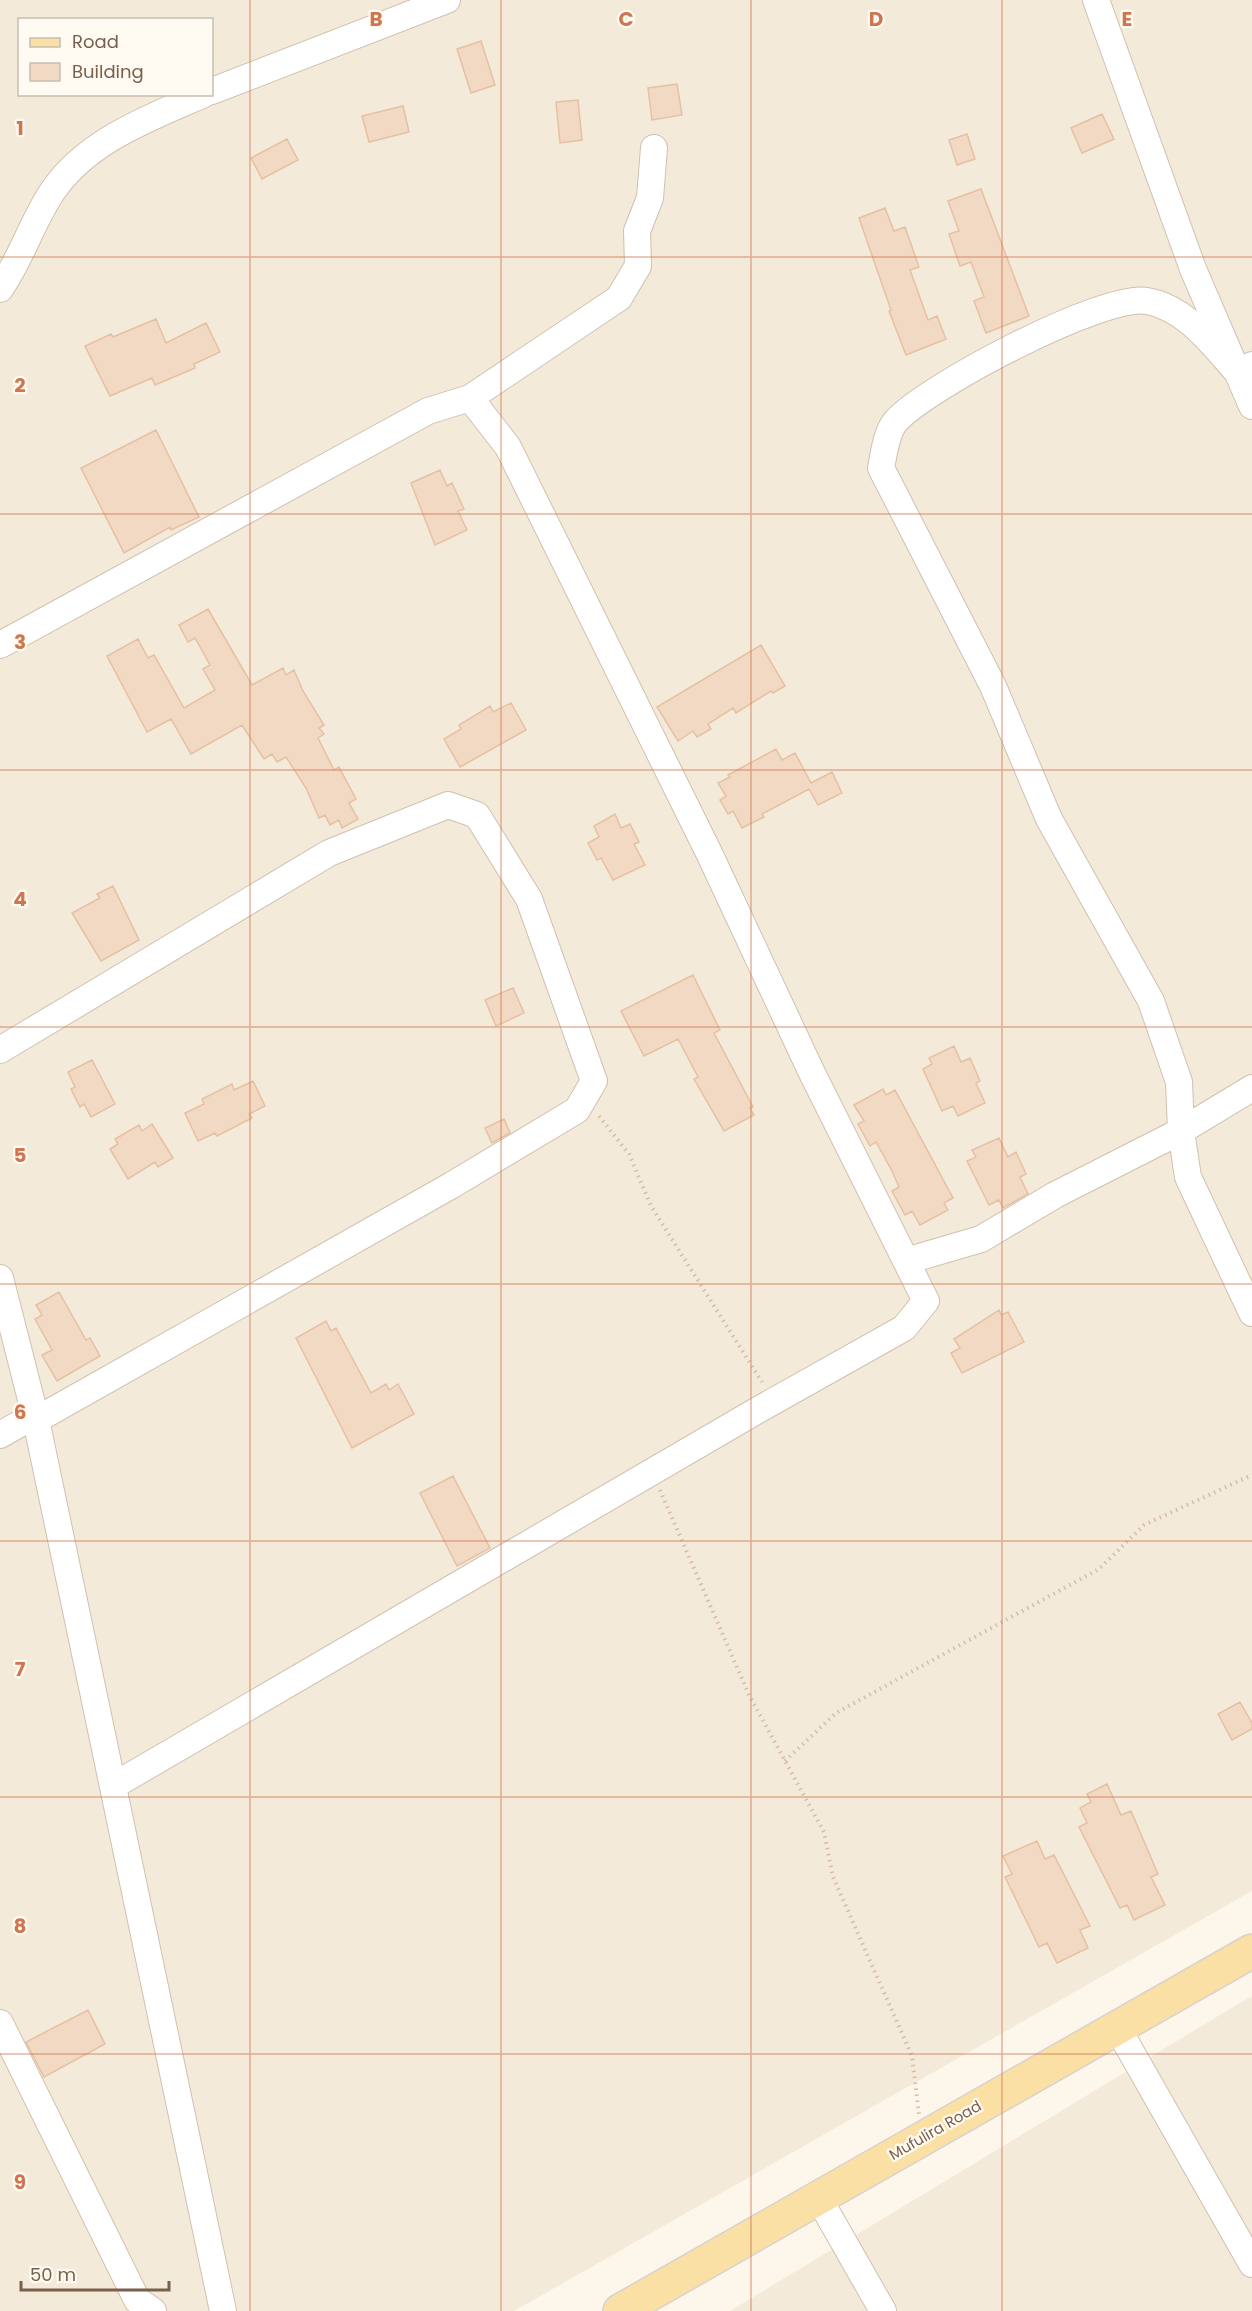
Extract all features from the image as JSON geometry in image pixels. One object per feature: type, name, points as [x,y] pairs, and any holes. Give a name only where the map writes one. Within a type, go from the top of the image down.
[{"type":"main road","name":"Mufulira Road","points":[[620,2311],[1252,1951]]},
{"type":"street","points":[[213,92],[447,0]]},
{"type":"street","points":[[1096,0],[1214,323],[1245,369],[1252,406]]},
{"type":"street","points":[[0,289],[10,274],[52,191],[84,157],[130,127],[200,96]]},
{"type":"street","points":[[0,645],[428,411],[470,398],[619,298],[638,266],[637,231],[650,198],[654,148]]},
{"type":"street","points":[[1245,369],[1168,306],[1143,300],[1116,304],[1037,333],[918,401],[894,422],[881,468],[993,686],[1049,819],[1151,1001],[1179,1082],[1181,1131],[1188,1177],[1252,1313]]},
{"type":"street","points":[[113,1786],[652,1471],[904,1328],[926,1300],[811,1071],[710,855],[513,458],[470,398]]},
{"type":"street","points":[[0,1050],[329,853],[448,805],[477,815],[529,899],[594,1081],[577,1110],[452,1185],[36,1418],[0,1435]]},
{"type":"street","points":[[906,1260],[981,1239],[1055,1195],[1181,1131],[1252,1088]]},
{"type":"street","points":[[0,1278],[36,1418],[223,2311]]},
{"type":"street","points":[[0,2024],[137,2300],[153,2311]]},
{"type":"street","points":[[1117,2027],[1252,2264]]},
{"type":"street","points":[[818,2197],[883,2311]]},
{"type":"path","points":[[584,1097],[629,1154],[651,1206],[773,1401]]},
{"type":"path","points":[[652,1471],[749,1695],[824,1832],[833,1877],[912,2056],[921,2138]]},
{"type":"path","points":[[785,1761],[836,1713],[1099,1569],[1144,1525],[1252,1475]]},
{"type":"shaded area","points":[[0,0],[1252,0],[1252,1891],[514,2311],[0,2311]]},
{"type":"shaded area","points":[[1252,1996],[1252,2311],[730,2311],[1228,2010]]},
{"type":"building","points":[[481,41],[495,85],[471,93],[457,49]]},
{"type":"building","points":[[677,84],[682,115],[652,120],[648,88]]},
{"type":"building","points":[[578,100],[582,140],[560,143],[556,102]]},
{"type":"building","points":[[403,106],[409,132],[369,142],[362,116]]},
{"type":"building","points":[[1102,114],[1114,139],[1082,153],[1071,128]]},
{"type":"building","points":[[967,134],[975,159],[957,165],[949,140]]},
{"type":"building","points":[[287,139],[298,160],[262,179],[251,158]]},
{"type":"building","points":[[981,189],[1029,316],[986,333],[974,301],[984,297],[971,262],[960,266],[949,234],[959,231],[948,201]]},
{"type":"building","points":[[885,208],[894,231],[905,227],[919,267],[910,270],[928,320],[937,316],[946,339],[906,355],[889,311],[891,310],[859,218]]},
{"type":"building","points":[[156,319],[166,343],[206,323],[220,352],[194,364],[195,368],[155,385],[152,378],[110,396],[85,346],[111,334],[113,337]]},
{"type":"building","points":[[156,430],[199,517],[171,530],[170,527],[124,553],[81,468]]},
{"type":"building","points":[[440,470],[447,486],[452,483],[464,509],[458,511],[467,530],[435,545],[411,483]]},
{"type":"building","points":[[208,609],[252,685],[283,668],[286,675],[294,670],[303,691],[324,725],[319,728],[324,734],[318,738],[334,770],[339,767],[356,799],[349,803],[358,819],[342,828],[339,820],[330,825],[325,815],[319,818],[306,788],[286,757],[277,762],[272,754],[264,759],[242,725],[191,754],[171,719],[147,732],[107,656],[138,639],[148,658],[154,655],[184,708],[215,690],[203,669],[210,665],[195,638],[188,642],[179,625]]},
{"type":"building","points":[[761,645],[785,686],[773,693],[771,691],[736,713],[733,708],[708,724],[711,729],[697,737],[693,731],[678,741],[657,707]]},
{"type":"building","points":[[511,703],[526,730],[460,767],[444,739],[461,729],[459,725],[490,706],[493,712]]},
{"type":"building","points":[[776,749],[782,760],[795,753],[811,783],[832,772],[842,793],[818,805],[809,789],[762,814],[764,817],[742,828],[733,811],[728,814],[720,800],[726,796],[718,783],[730,777],[728,775]]},
{"type":"building","points":[[615,814],[621,828],[630,824],[639,842],[634,844],[645,865],[613,880],[601,858],[597,860],[588,843],[599,837],[594,826]]},
{"type":"building","points":[[113,886],[139,940],[101,961],[72,913],[100,898],[97,894]]},
{"type":"building","points":[[693,975],[720,1030],[714,1033],[753,1107],[750,1108],[754,1115],[724,1131],[694,1079],[698,1077],[678,1039],[644,1056],[621,1011]]},
{"type":"building","points":[[513,988],[524,1013],[496,1026],[485,1000]]},
{"type":"building","points":[[954,1046],[961,1062],[970,1058],[980,1081],[976,1083],[985,1103],[958,1116],[953,1106],[942,1111],[923,1069],[932,1064],[929,1058]]},
{"type":"building","points":[[92,1060],[115,1104],[91,1117],[84,1104],[80,1107],[71,1089],[75,1087],[68,1072]]},
{"type":"building","points":[[253,1081],[265,1106],[249,1114],[252,1118],[217,1136],[215,1133],[198,1141],[185,1113],[204,1104],[202,1099],[232,1084],[234,1090]]},
{"type":"building","points":[[883,1089],[886,1095],[895,1090],[953,1198],[944,1203],[948,1210],[920,1225],[912,1211],[905,1215],[892,1191],[899,1187],[892,1171],[876,1142],[870,1146],[858,1124],[864,1121],[854,1105]]},
{"type":"building","points":[[504,1119],[510,1133],[492,1143],[485,1128]]},
{"type":"building","points":[[152,1124],[173,1158],[158,1167],[155,1162],[128,1179],[110,1149],[118,1144],[115,1139],[139,1125],[142,1131]]},
{"type":"building","points":[[999,1138],[1008,1157],[1016,1152],[1026,1174],[1020,1177],[1028,1194],[1003,1208],[999,1200],[989,1205],[967,1161],[976,1157],[972,1150]]},
{"type":"building","points":[[59,1292],[86,1340],[90,1338],[100,1356],[57,1381],[42,1355],[52,1350],[35,1319],[42,1315],[36,1305]]},
{"type":"building","points":[[999,1310],[1001,1315],[1008,1312],[1024,1342],[962,1373],[951,1353],[960,1348],[954,1339]]},
{"type":"building","points":[[326,1321],[331,1331],[336,1328],[371,1393],[386,1384],[389,1390],[398,1384],[414,1414],[352,1448],[296,1338]]},
{"type":"building","points":[[453,1476],[490,1548],[457,1566],[420,1493]]},
{"type":"building","points":[[1240,1702],[1252,1723],[1252,1729],[1232,1740],[1218,1714]]},
{"type":"building","points":[[1107,1784],[1121,1815],[1131,1811],[1158,1874],[1151,1877],[1165,1905],[1134,1920],[1127,1905],[1120,1908],[1079,1827],[1087,1823],[1080,1808],[1091,1802],[1087,1794]]},
{"type":"building","points":[[1037,1841],[1045,1859],[1054,1855],[1090,1926],[1080,1930],[1088,1948],[1057,1963],[1047,1943],[1039,1947],[1005,1877],[1012,1874],[1003,1856]]},
{"type":"building","points":[[88,2010],[105,2044],[44,2077],[26,2042]]}]
